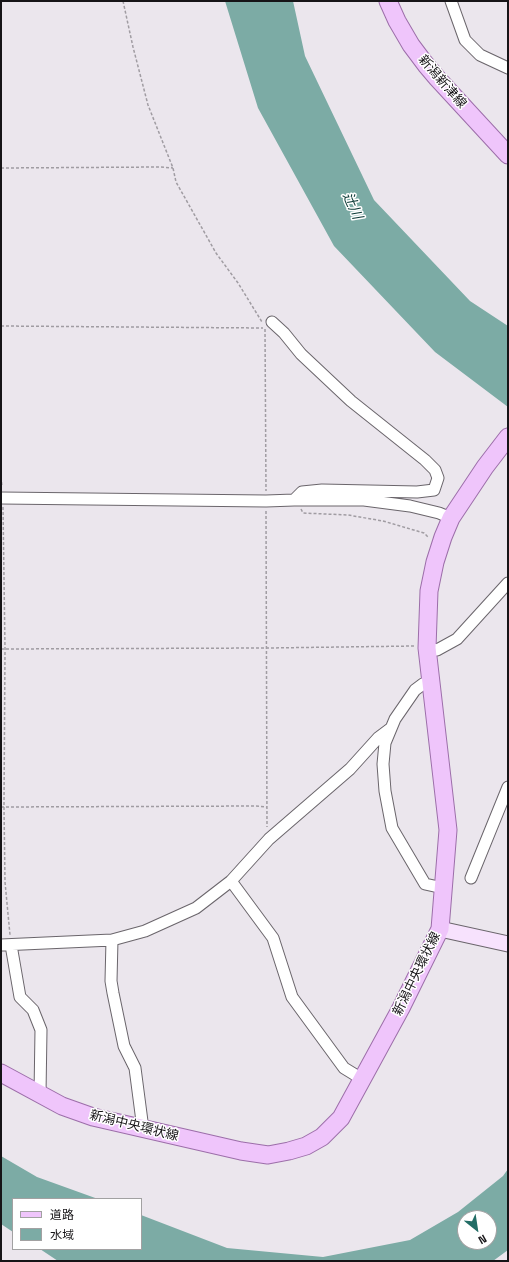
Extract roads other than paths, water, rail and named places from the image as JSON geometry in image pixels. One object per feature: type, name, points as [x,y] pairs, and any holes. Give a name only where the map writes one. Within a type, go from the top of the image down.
[{"type":"main road","name":"新潟新津線","points":[[388,1],[397,21],[422,60],[508,155]]},
{"type":"main road","name":"新潟中央環状線","points":[[1,1074],[62,1106],[93,1117],[241,1151],[268,1154],[289,1151],[306,1146],[322,1137],[341,1118],[401,1008],[440,929],[448,830],[428,648],[430,591],[435,562],[451,518],[485,467],[508,437]]},
{"type":"street","points":[[451,1],[465,40],[480,55],[508,68]]},
{"type":"street","points":[[269,325],[284,333],[301,354],[351,402],[425,460],[435,470],[438,478],[434,490],[417,492],[322,490],[302,492],[294,500]]},
{"type":"street","points":[[2,498],[266,501],[364,500],[410,506],[439,513],[451,518]]},
{"type":"street","points":[[428,648],[437,650],[458,639],[508,583]]},
{"type":"street","points":[[432,683],[423,684],[415,690],[395,719],[385,743],[383,764],[385,791],[392,828],[425,884],[444,888]]},
{"type":"street","points":[[40,1094],[41,1030],[33,1010],[20,997],[6,945],[112,940],[145,931],[196,908],[231,881],[270,839],[350,769],[378,738],[390,729]]},
{"type":"street","points":[[471,878],[508,787]]},
{"type":"street","points":[[231,881],[273,938],[292,997],[344,1068],[362,1079]]},
{"type":"street","points":[[440,929],[508,944]]},
{"type":"street","points":[[112,940],[111,981],[124,1046],[135,1068],[143,1129]]},
{"type":"water","name":"辻川","points":[[225,1],[293,1],[305,56],[374,200],[470,301],[508,326],[508,407],[435,352],[334,246],[258,108]]},
{"type":"water","points":[[1,1156],[37,1177],[95,1198],[12,1198],[12,1231],[1,1224]]},
{"type":"water","points":[[508,1169],[508,1250],[493,1261],[58,1261],[42,1250],[142,1250],[142,1215],[227,1248],[323,1257],[410,1240],[457,1213],[457,1250],[497,1250],[497,1210],[460,1210],[503,1176]]}]
